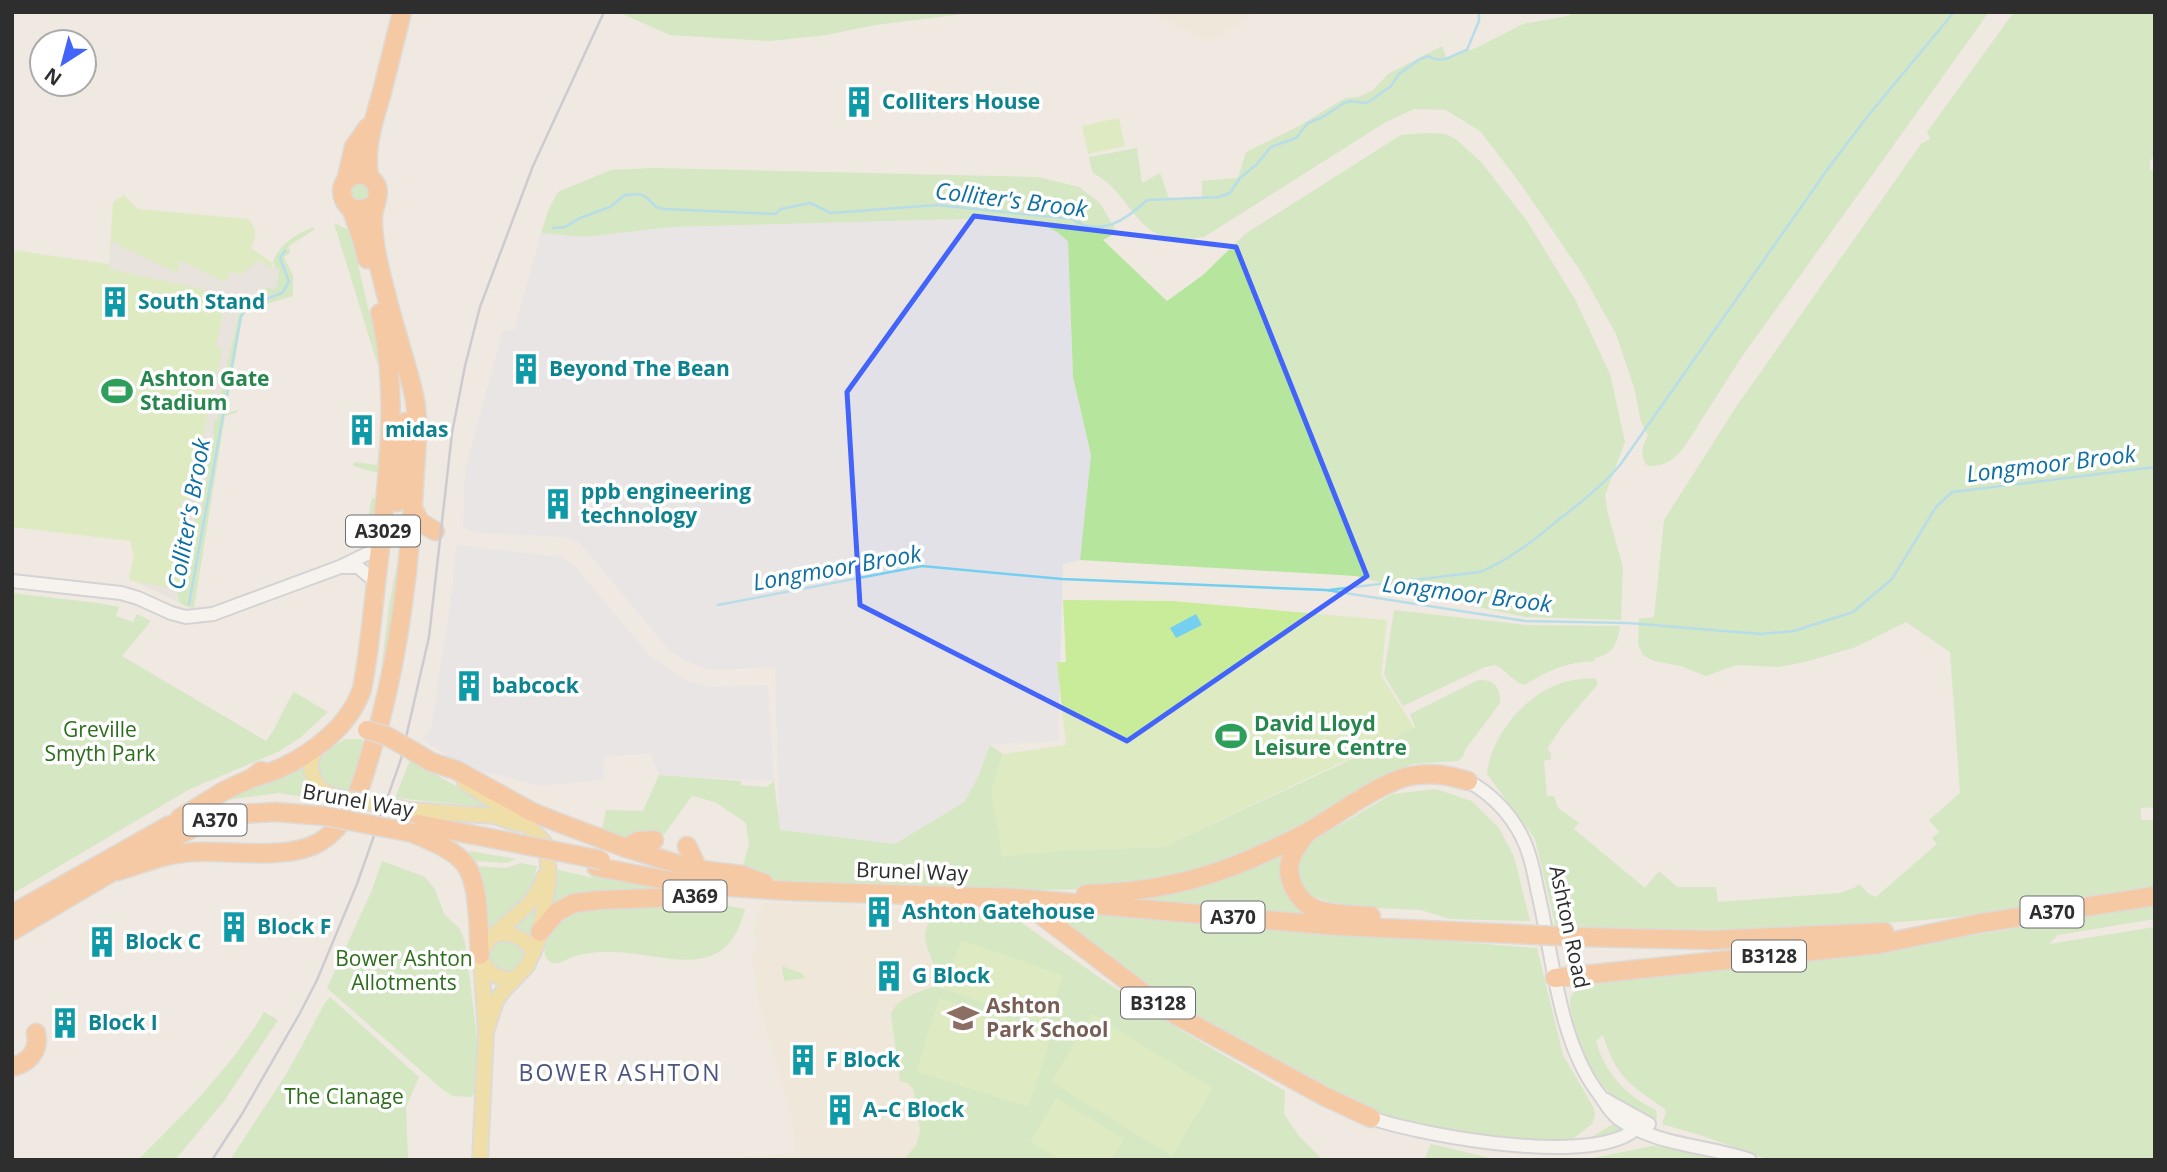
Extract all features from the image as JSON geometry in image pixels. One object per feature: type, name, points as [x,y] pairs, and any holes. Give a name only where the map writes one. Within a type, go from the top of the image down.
[{"type":"highway","name":"A3029","points":[[387,362],[374,238],[373,205],[378,194],[377,187],[369,177],[366,163],[372,121],[382,93],[402,12]]},
{"type":"highway","name":"A3029","points":[[323,742],[354,708],[362,689],[377,583],[390,452],[385,332],[362,239],[351,208],[342,196],[354,147],[372,121]]},
{"type":"highway","points":[[346,181],[356,175],[369,177]]},
{"type":"highway","points":[[351,208],[363,211],[373,205]]},
{"type":"highway","name":"A3029","points":[[118,871],[176,853],[285,852],[310,846],[322,841],[349,811],[361,785],[386,704],[397,642],[413,508],[416,405],[408,373],[387,362]]},
{"type":"highway","name":"A3029","points":[[369,722],[369,697],[395,525],[405,436],[408,373]]},
{"type":"highway","points":[[413,508],[420,522],[435,531]]},
{"type":"highway","name":"A3029","points":[[252,778],[326,729],[362,689]]},
{"type":"highway","name":"A3029","points":[[369,722],[431,762],[456,770],[557,822],[626,848],[698,869],[742,875],[786,890]]},
{"type":"highway","name":"A3029","points":[[167,826],[224,791],[276,770],[323,742],[369,722]]},
{"type":"highway","points":[[1009,898],[1110,894],[1198,879],[1251,859],[1307,833],[1385,786],[1409,776],[1443,774],[1468,781]]},
{"type":"highway","name":"Brunel Way","points":[[16,926],[167,826],[226,807],[277,800],[330,806],[527,843],[599,864],[686,884],[1009,898]]},
{"type":"highway","name":"Brunel Way","points":[[16,926],[118,871],[161,843],[206,822],[240,814],[330,806]]},
{"type":"highway","points":[[412,822],[460,859],[469,870],[474,884],[480,957]]},
{"type":"highway","points":[[1307,833],[1290,860],[1294,889],[1303,901],[1319,911],[1414,919],[1450,930]]},
{"type":"highway","points":[[626,848],[638,841],[654,839]]},
{"type":"highway","points":[[687,846],[698,869]]},
{"type":"highway","name":"A369","points":[[540,932],[556,912],[574,903],[786,890]]},
{"type":"highway","name":"A370","points":[[1009,898],[1336,926],[1711,940],[1903,931],[1982,923],[2155,896]]},
{"type":"highway","name":"B3128","points":[[1009,898],[1041,915],[1143,993],[1176,1014],[1324,1096],[1371,1118]]},
{"type":"highway","name":"B3128","points":[[1555,978],[1880,944],[1982,923]]},
{"type":"highway","points":[[12,1067],[25,1062],[31,1056],[37,1043],[36,1033]]},
{"type":"main road","points":[[12,581],[121,593],[186,617],[213,614],[340,567],[381,547]]},
{"type":"main road","points":[[340,567],[358,567],[377,583]]},
{"type":"main road","points":[[323,742],[312,755],[310,763],[315,783],[323,790],[330,806]]},
{"type":"main road","name":"A3029","points":[[431,762],[522,820],[527,843],[544,842],[548,864]]},
{"type":"main road","name":"Ashton Road","points":[[1468,781],[1494,799],[1522,837],[1531,859],[1555,978],[1572,1043],[1581,1065],[1603,1099],[1615,1104],[1640,1125],[1682,1144],[1711,1148],[1750,1160]]},
{"type":"main road","points":[[412,822],[494,816],[521,825],[527,843]]},
{"type":"main road","points":[[514,979],[497,977],[488,970],[480,957],[487,941],[521,914],[534,898],[541,888],[548,864]]},
{"type":"main road","name":"A369","points":[[486,1032],[496,1001],[527,966],[534,952],[549,879],[548,864]]},
{"type":"main road","points":[[494,935],[516,935],[534,952]]},
{"type":"main road","name":"A369","points":[[480,957],[486,1032],[480,1160]]},
{"type":"main road","name":"B3128","points":[[1371,1118],[1448,1137],[1522,1149],[1609,1144],[1629,1137],[1640,1125]]},
{"type":"highlighted area","points":[[974,216],[1236,247],[1367,576],[1127,741],[860,605],[847,392]]},
{"type":"shaded area","points":[[1150,12],[1260,12],[1208,41]]},
{"type":"shaded area","points":[[998,218],[1040,224],[1060,232],[1068,242],[1073,377],[1091,455],[1080,560],[1063,564],[1058,741],[990,745],[978,777],[964,802],[895,844],[779,830],[775,667],[705,669],[684,660],[669,650],[576,541],[565,537],[477,533],[463,528],[465,469],[503,330],[514,330],[541,233],[584,237],[671,227]]},
{"type":"shaded area","points":[[111,242],[120,243],[121,253],[123,247],[177,273],[180,260],[225,282],[232,271],[240,275],[259,260],[279,269],[276,289],[267,288],[243,304],[239,311],[212,433],[210,454],[207,454],[203,472],[208,473],[200,511],[195,510],[197,532],[180,511],[182,500],[189,501],[222,349],[216,347],[222,319],[221,308],[215,297],[205,290],[109,269]]},
{"type":"shaded area","name":"babcock","points":[[456,545],[562,557],[573,564],[651,657],[685,680],[710,687],[768,685],[774,781],[659,775],[651,754],[604,756],[603,780],[539,786],[464,766],[423,740],[431,729],[452,591]]},
{"type":"shaded area","points":[[136,582],[178,589],[178,602]]},
{"type":"shaded area","name":"Ashton Park School","points":[[850,904],[859,907],[935,910],[1010,918],[1031,928],[1103,980],[1184,1032],[1285,1091],[1207,1160],[735,1160],[741,1157],[795,1153],[792,1118],[759,1005],[751,954],[758,942],[753,933],[754,925],[762,905]]},
{"type":"green space","points":[[618,12],[980,12],[770,41],[670,35]]},
{"type":"green space","points":[[1574,12],[1989,12],[1741,358],[1685,446],[1665,464],[1648,466],[1643,458],[1643,447],[1648,435],[1641,422],[1634,387],[1616,334],[1581,272],[1520,183],[1480,131],[1446,110],[1414,109],[1386,122],[1204,237],[1171,239],[1153,232],[1139,220],[1110,185],[1092,172],[1089,157],[1137,148],[1142,183],[1160,173],[1169,199],[1202,199],[1202,181],[1238,178],[1246,152],[1299,126],[1345,98],[1358,97],[1372,91],[1388,74],[1442,46],[1447,59],[1523,24],[1568,16]]},
{"type":"green space","points":[[2014,12],[2155,12],[2155,157],[2150,160],[2150,170],[2155,171],[2155,807],[2141,808],[2141,820],[2155,820],[2155,887],[2023,909],[1890,923],[1705,930],[1556,928],[1535,839],[1487,774],[1495,746],[1510,720],[1543,691],[1570,681],[1595,678],[1598,684],[1563,725],[1547,749],[1551,753],[1551,759],[1544,761],[1547,796],[1554,796],[1558,808],[1579,823],[1574,829],[1645,888],[1659,871],[1677,887],[1716,887],[1718,902],[1840,893],[1859,884],[1876,897],[1937,844],[1932,838],[1939,832],[1929,820],[1960,793],[1950,652],[1906,622],[1856,647],[1805,662],[1779,667],[1736,665],[1706,676],[1681,666],[1654,661],[1643,655],[1638,644],[1639,619],[1654,617],[1664,520],[1736,407],[1921,144],[1930,139],[1927,132]]},
{"type":"green space","points":[[1119,118],[1125,146],[1088,154],[1082,126]]},
{"type":"green space","points":[[1446,134],[1457,140],[1482,163],[1527,221],[1576,301],[1610,374],[1625,442],[1605,495],[1623,567],[1621,620],[1526,617],[1449,601],[1356,576],[1080,560],[1091,455],[1073,377],[1068,242],[1045,226],[998,218],[671,227],[584,237],[541,233],[558,192],[611,170],[653,168],[1038,177],[1079,187],[1100,203],[1117,232],[1103,240],[1167,301],[1203,275],[1245,234],[1401,135]]},
{"type":"green space","points":[[360,183],[367,186],[370,193],[367,200],[360,203],[353,200],[350,193],[353,186]]},
{"type":"green space","name":"Ashton Gate Stadium","points":[[124,195],[138,209],[248,219],[255,233],[251,248],[273,263],[272,268],[279,269],[276,289],[267,288],[243,304],[239,311],[212,433],[210,454],[207,454],[203,472],[208,473],[200,511],[195,510],[197,533],[185,590],[178,589],[178,602],[130,580],[134,555],[131,541],[12,527],[12,250],[109,264],[113,202]]},
{"type":"green space","points":[[334,223],[351,234],[379,355],[377,363]]},
{"type":"green space","points":[[313,227],[315,229],[289,246],[290,253],[284,257],[293,275],[293,296],[247,310],[242,318],[226,413],[238,412],[225,416],[194,608],[186,606],[180,603],[177,593],[178,589],[185,590],[197,531],[195,510],[200,510],[208,474],[203,472],[207,454],[210,454],[212,434],[221,401],[219,400],[240,309],[243,304],[263,292],[279,269],[274,268],[273,263],[283,246]]},
{"type":"green space","points":[[380,435],[384,435],[381,474],[353,466],[354,462],[377,465]]},
{"type":"green space","points":[[372,498],[378,499],[371,540],[366,542],[372,520],[368,518]]},
{"type":"green space","points":[[397,564],[400,564],[395,631],[378,698],[389,605]]},
{"type":"green space","name":"Greville Smyth Park","points":[[12,593],[119,607],[116,616],[133,622],[137,614],[151,621],[122,656],[266,741],[294,692],[328,712],[300,738],[278,752],[190,789],[12,894]]},
{"type":"green space","name":"David Lloyd Leisure Centre","points":[[1063,600],[1172,601],[1387,620],[1381,675],[1414,728],[1163,847],[1070,850],[1002,857],[991,791],[1003,754],[1066,745],[1057,662],[1066,662]]},
{"type":"green space","points":[[1394,610],[1526,625],[1620,626],[1613,647],[1606,654],[1594,658],[1595,661],[1558,668],[1525,685],[1496,665],[1485,667],[1403,706],[1384,675]]},
{"type":"green space","points":[[1478,680],[1488,681],[1498,688],[1500,703],[1458,761],[1412,764],[1377,778],[1332,812],[1241,858],[1188,877],[1110,889],[775,885],[742,868],[749,845],[746,823],[715,802],[692,796],[652,851],[602,830],[606,810],[643,811],[659,775],[741,781],[741,785],[767,787],[774,781],[780,830],[895,844],[964,802],[978,777],[990,745],[1003,754],[991,791],[1070,850],[1163,847],[1415,727],[1410,714]]},
{"type":"green space","points":[[346,739],[360,739],[368,743],[352,792],[328,786],[317,771],[318,764],[327,752]]},
{"type":"green space","points":[[307,758],[318,794],[316,799],[279,793],[218,801]]},
{"type":"green space","points":[[410,760],[486,803],[488,807],[395,798]]},
{"type":"green space","points":[[1436,789],[1472,801],[1499,828],[1514,856],[1530,921],[1450,919],[1421,910],[1373,908],[1330,902],[1312,896],[1300,883],[1298,867],[1301,855],[1311,842],[1392,794]]},
{"type":"green space","points":[[1288,844],[1311,916],[1088,897],[1119,895]]},
{"type":"green space","points":[[469,851],[517,859],[506,863],[477,861],[477,866],[506,868],[521,863],[537,866],[525,897],[485,933],[465,858]]},
{"type":"green space","name":"Bower Ashton Allotments","points":[[382,861],[425,877],[435,889],[444,914],[460,929],[465,942],[480,1085],[471,1097],[453,1096],[442,1089],[327,988],[372,890]]},
{"type":"green space","points":[[555,869],[593,878],[585,871],[671,888],[547,911]]},
{"type":"green space","points":[[2155,902],[2155,919],[2058,935],[2049,944],[2155,927],[2155,1160],[1769,1160],[1662,1124],[1666,1112],[1664,1108],[1625,1078],[1613,1060],[1603,1035],[1596,1041],[1611,1073],[1635,1098],[1656,1110],[1657,1118],[1654,1121],[1621,1101],[1619,1104],[1603,1085],[1583,1053],[1570,1006],[1572,995],[1584,983],[1833,956],[2002,931]]},
{"type":"green space","points":[[539,903],[531,938],[508,928]]},
{"type":"green space","points":[[660,903],[723,905],[745,909],[736,934],[723,949],[707,957],[689,960],[600,952],[553,963],[545,956],[546,942],[551,930],[559,919],[571,911]]},
{"type":"green space","points":[[1046,909],[1537,948],[1563,1055],[1594,1108],[1592,1124],[1570,1141],[1512,1143],[1380,1114],[1196,1017],[1184,1007],[1137,982]]},
{"type":"green space","name":"Ashton Park School","points":[[935,910],[999,915],[1022,923],[1184,1032],[1285,1091],[1284,1114],[1299,1136],[1323,1160],[903,1160],[916,1145],[920,1131],[914,1091],[909,1084],[900,1081],[891,1015],[903,999],[936,986],[1046,1024],[962,940],[945,986],[938,984],[931,967],[934,965],[925,937]]},
{"type":"green space","points":[[507,939],[519,944],[524,956],[519,968],[507,973],[495,968],[490,956],[495,944]]},
{"type":"green space","points":[[961,940],[1063,975],[1046,1025],[944,989]]},
{"type":"green space","points":[[782,966],[801,973],[806,978],[784,981]]},
{"type":"green space","name":"The Clanage","points":[[330,997],[419,1077],[406,1107],[408,1160],[230,1160],[287,1073]]},
{"type":"green space","points":[[939,998],[1052,1034],[1029,1107],[916,1072]]},
{"type":"green space","points":[[264,1012],[278,1020],[224,1101],[175,1160],[138,1160],[222,1071]]},
{"type":"green space","points":[[1092,1014],[1213,1088],[1172,1156],[1051,1082]]},
{"type":"green space","points":[[1056,1098],[1124,1139],[1112,1160],[1060,1160],[1030,1141]]},
{"type":"green space","points":[[1613,1124],[1624,1126],[1625,1132],[1580,1144]]},
{"type":"green space","points":[[1431,1144],[1486,1157],[1495,1160],[1424,1160]]},
{"type":"green space","points":[[1652,1146],[1686,1148],[1728,1160],[1583,1160]]},
{"type":"water","points":[[1196,614],[1202,625],[1176,638],[1170,628]]},
{"type":"waterway","name":"Colliter's Brook","points":[[553,228],[565,227],[580,218],[610,207],[625,195],[640,194],[656,207],[664,209],[775,214],[781,209],[810,203],[831,213],[937,205],[1072,219],[1093,227],[1102,227],[1121,220],[1147,200],[1219,197],[1230,193],[1240,178],[1256,165],[1271,147],[1296,138],[1308,123],[1344,103],[1366,103],[1391,86],[1399,74],[1420,59],[1428,56],[1439,60],[1467,50],[1479,21],[1479,12]]},
{"type":"waterway","points":[[1329,590],[1480,572],[1523,548],[1600,486],[1620,465],[1827,170],[1954,12]]},
{"type":"waterway","name":"Colliter's Brook","points":[[189,604],[241,316],[248,306],[282,293],[289,282],[280,258],[285,251]]},
{"type":"waterway","name":"Longmoor Brook","points":[[718,605],[922,566],[1062,579],[1326,590],[1525,621],[1628,623],[1761,634],[1794,631],[1853,612],[1892,579],[1936,507],[1952,492],[2155,467]]},
{"type":"railway","points":[[212,1160],[242,1114],[317,980],[357,884],[401,759],[429,637],[452,433],[480,307],[533,166],[604,12]]},
{"type":"place","name":"Colliters House","points":[[859,102]]},
{"type":"place","name":"South Stand","points":[[115,302]]},
{"type":"place","name":"Beyond The Bean","points":[[526,369]]},
{"type":"place","name":"Ashton Gate Stadium","points":[[117,391]]},
{"type":"place","name":"midas","points":[[362,430]]},
{"type":"place","name":"ppb engineering technology","points":[[558,504]]},
{"type":"place","name":"babcock","points":[[469,686]]},
{"type":"place","name":"David Lloyd Leisure Centre","points":[[1231,736]]},
{"type":"place","name":"Ashton Gatehouse","points":[[879,912]]},
{"type":"place","name":"Block F","points":[[234,927]]},
{"type":"place","name":"Block C","points":[[102,942]]},
{"type":"place","name":"G Block","points":[[889,976]]},
{"type":"place","name":"Ashton Park School","points":[[963,1018]]},
{"type":"place","name":"Block I","points":[[65,1023]]},
{"type":"place","name":"F Block","points":[[803,1060]]},
{"type":"place","name":"A–C Block","points":[[840,1110]]},
{"type":"district","name":"BOWER ASHTON","points":[[620,1073]]}]
